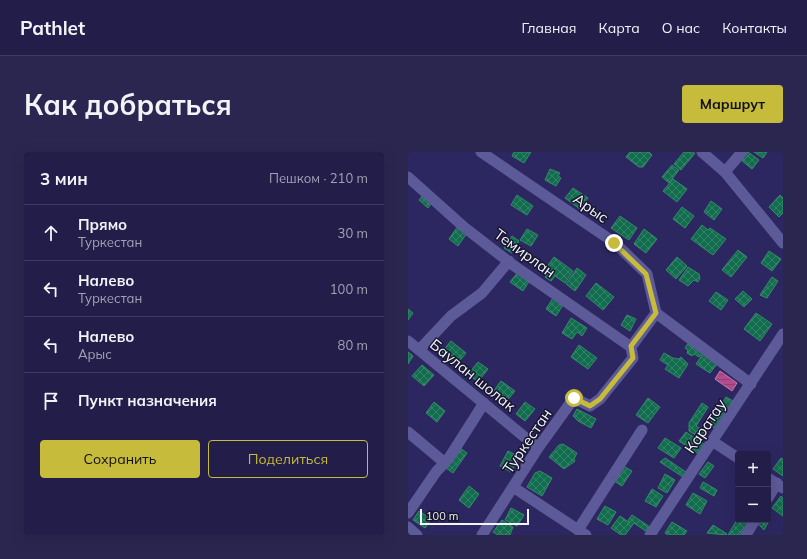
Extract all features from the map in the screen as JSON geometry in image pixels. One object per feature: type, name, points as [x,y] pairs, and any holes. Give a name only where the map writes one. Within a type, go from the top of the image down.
[{"type":"street","name":"Арыс","points":[[481,152],[614,243],[646,274],[656,313]]},
{"type":"street","points":[[702,152],[725,172],[783,243]]},
{"type":"street","points":[[725,172],[742,152]]},
{"type":"street","name":"Темирлан","points":[[408,177],[464,227],[509,261],[631,346]]},
{"type":"street","points":[[419,350],[451,316],[482,293],[509,261]]},
{"type":"street","name":"Туркестан","points":[[482,535],[538,448],[574,398],[590,406],[600,399],[633,358],[631,346],[656,313]]},
{"type":"street","points":[[656,313],[751,384]]},
{"type":"street","name":"Каратау","points":[[650,535],[783,334]]},
{"type":"street","name":"Баулан шолак","points":[[408,341],[538,448]]},
{"type":"street","points":[[408,513],[436,472],[445,463],[484,403]]},
{"type":"street","points":[[513,487],[582,533],[642,430]]},
{"type":"street","points":[[408,432],[445,463]]},
{"type":"street","points":[[712,441],[735,456]]},
{"type":"street","points":[[771,492],[776,483]]},
{"type":"street","points":[[746,535],[753,523]]},
{"type":"street","points":[[408,527],[417,535]]},
{"type":"shaded area","points":[[720,371],[737,383],[732,391],[715,379]]},
{"type":"building","points":[[514,152],[531,152],[524,163],[512,156]]},
{"type":"building","points":[[630,152],[649,152],[652,155],[643,167],[639,167],[626,157]]},
{"type":"building","points":[[684,152],[695,153],[681,170],[674,164]]},
{"type":"building","points":[[748,152],[759,160],[752,169],[741,160]]},
{"type":"building","points":[[754,152],[767,152],[763,158]]},
{"type":"building","points":[[672,165],[679,170],[669,183],[662,177]]},
{"type":"building","points":[[550,169],[560,173],[558,176],[561,178],[556,186],[545,180]]},
{"type":"building","points":[[673,179],[687,189],[677,202],[663,191]]},
{"type":"building","points":[[573,188],[588,198],[580,209],[565,198]]},
{"type":"building","points":[[423,195],[432,202],[428,208],[419,200]]},
{"type":"building","points":[[517,195],[533,206],[527,215],[511,205]]},
{"type":"building","points":[[780,195],[783,198],[783,213],[779,217],[769,207]]},
{"type":"building","points":[[711,201],[722,209],[714,220],[704,212]]},
{"type":"building","points":[[682,207],[694,216],[685,228],[673,219]]},
{"type":"building","points":[[620,216],[637,228],[629,240],[611,228]]},
{"type":"building","points":[[702,225],[708,230],[710,228],[726,239],[713,255],[691,239]]},
{"type":"building","points":[[458,226],[467,233],[458,246],[449,239]]},
{"type":"building","points":[[527,229],[538,235],[531,246],[520,240]]},
{"type":"building","points":[[644,229],[657,239],[646,253],[634,244]]},
{"type":"building","points":[[512,236],[519,241],[512,253],[504,248]]},
{"type":"building","points":[[738,250],[747,257],[731,277],[722,270]]},
{"type":"building","points":[[769,251],[781,259],[772,271],[761,263]]},
{"type":"building","points":[[554,257],[573,271],[565,283],[555,276],[551,281],[545,277],[550,270],[546,268]]},
{"type":"building","points":[[677,257],[687,266],[676,279],[666,270]]},
{"type":"building","points":[[688,267],[699,274],[700,278],[698,282],[694,280],[688,286],[679,280]]},
{"type":"building","points":[[577,268],[586,275],[575,291],[566,284]]},
{"type":"building","points":[[518,272],[530,280],[523,291],[510,282]]},
{"type":"building","points":[[772,277],[778,281],[767,298],[760,295]]},
{"type":"building","points":[[596,283],[614,297],[603,310],[586,296]]},
{"type":"building","points":[[743,291],[752,299],[744,307],[735,299]]},
{"type":"building","points":[[716,292],[728,300],[721,310],[709,301]]},
{"type":"building","points":[[553,298],[563,305],[556,316],[546,309]]},
{"type":"building","points":[[408,309],[413,313],[408,320]]},
{"type":"building","points":[[756,313],[772,324],[760,341],[744,329]]},
{"type":"building","points":[[627,315],[636,319],[630,331],[621,325]]},
{"type":"building","points":[[571,318],[587,328],[582,336],[577,332],[572,339],[562,333]]},
{"type":"building","points":[[451,341],[466,353],[457,364],[442,352]]},
{"type":"building","points":[[689,342],[703,352],[699,357],[694,354],[692,356],[687,353],[688,350],[685,348]]},
{"type":"building","points":[[579,345],[597,358],[588,369],[571,357]]},
{"type":"building","points":[[408,352],[413,356],[408,364]]},
{"type":"building","points":[[664,353],[673,358],[679,359],[681,357],[688,364],[679,378],[665,369],[668,365],[660,360]]},
{"type":"building","points":[[703,354],[717,364],[710,373],[696,364]]},
{"type":"building","points":[[478,362],[488,369],[478,382],[468,374]]},
{"type":"building","points":[[422,365],[434,375],[424,386],[412,376]]},
{"type":"building","points":[[501,381],[515,391],[506,402],[493,392]]},
{"type":"building","points":[[726,397],[733,401],[716,430],[710,424]]},
{"type":"building","points":[[648,398],[660,407],[648,423],[636,415]]},
{"type":"building","points":[[434,402],[445,411],[437,422],[426,413]]},
{"type":"building","points":[[525,402],[535,409],[525,421],[516,414]]},
{"type":"building","points":[[702,403],[708,407],[696,426],[707,433],[703,440],[689,431],[689,423]]},
{"type":"building","points":[[577,409],[596,419],[591,428],[578,421],[573,416]]},
{"type":"building","points":[[686,432],[705,445],[699,454],[679,441]]},
{"type":"building","points":[[665,438],[681,448],[674,458],[658,448]]},
{"type":"building","points":[[563,444],[577,453],[574,459],[575,461],[564,469],[549,457],[559,445]]},
{"type":"building","points":[[460,448],[467,453],[453,473],[446,468]]},
{"type":"building","points":[[508,451],[520,457],[511,472],[500,466]]},
{"type":"building","points":[[665,458],[686,472],[683,477],[660,462]]},
{"type":"building","points":[[781,458],[783,459],[783,476],[773,469]]},
{"type":"building","points":[[708,462],[714,466],[705,478],[699,474]]},
{"type":"building","points":[[623,466],[632,471],[622,486],[614,481]]},
{"type":"building","points":[[540,471],[552,478],[542,496],[527,487],[535,473]]},
{"type":"building","points":[[665,474],[675,480],[667,493],[658,488]]},
{"type":"building","points":[[703,482],[717,490],[714,496],[700,488]]},
{"type":"building","points":[[469,486],[479,494],[469,508],[459,500]]},
{"type":"building","points":[[652,489],[663,496],[656,507],[645,501]]},
{"type":"building","points":[[693,493],[707,501],[700,514],[686,505]]},
{"type":"building","points":[[781,496],[783,498],[783,516],[772,508]]},
{"type":"building","points":[[605,506],[616,512],[608,525],[597,519]]},
{"type":"building","points":[[511,508],[524,515],[517,526],[505,520]]},
{"type":"building","points":[[419,511],[431,519],[425,528],[413,520]]},
{"type":"building","points":[[632,515],[650,527],[647,532],[634,523],[625,535],[621,535],[611,528],[620,516],[630,523],[628,520]]},
{"type":"building","points":[[502,520],[513,527],[510,535],[498,535],[493,532]]},
{"type":"building","points":[[672,522],[687,531],[684,535],[668,535],[665,533]]},
{"type":"building","points":[[735,523],[749,523],[743,535],[728,535]]},
{"type":"building","points":[[758,523],[768,523],[764,530]]},
{"type":"building","points":[[713,525],[727,534],[707,533]]},
{"type":"route","points":[[574,398],[590,406],[600,399],[633,358],[631,346],[656,313],[646,274],[614,243]]}]
